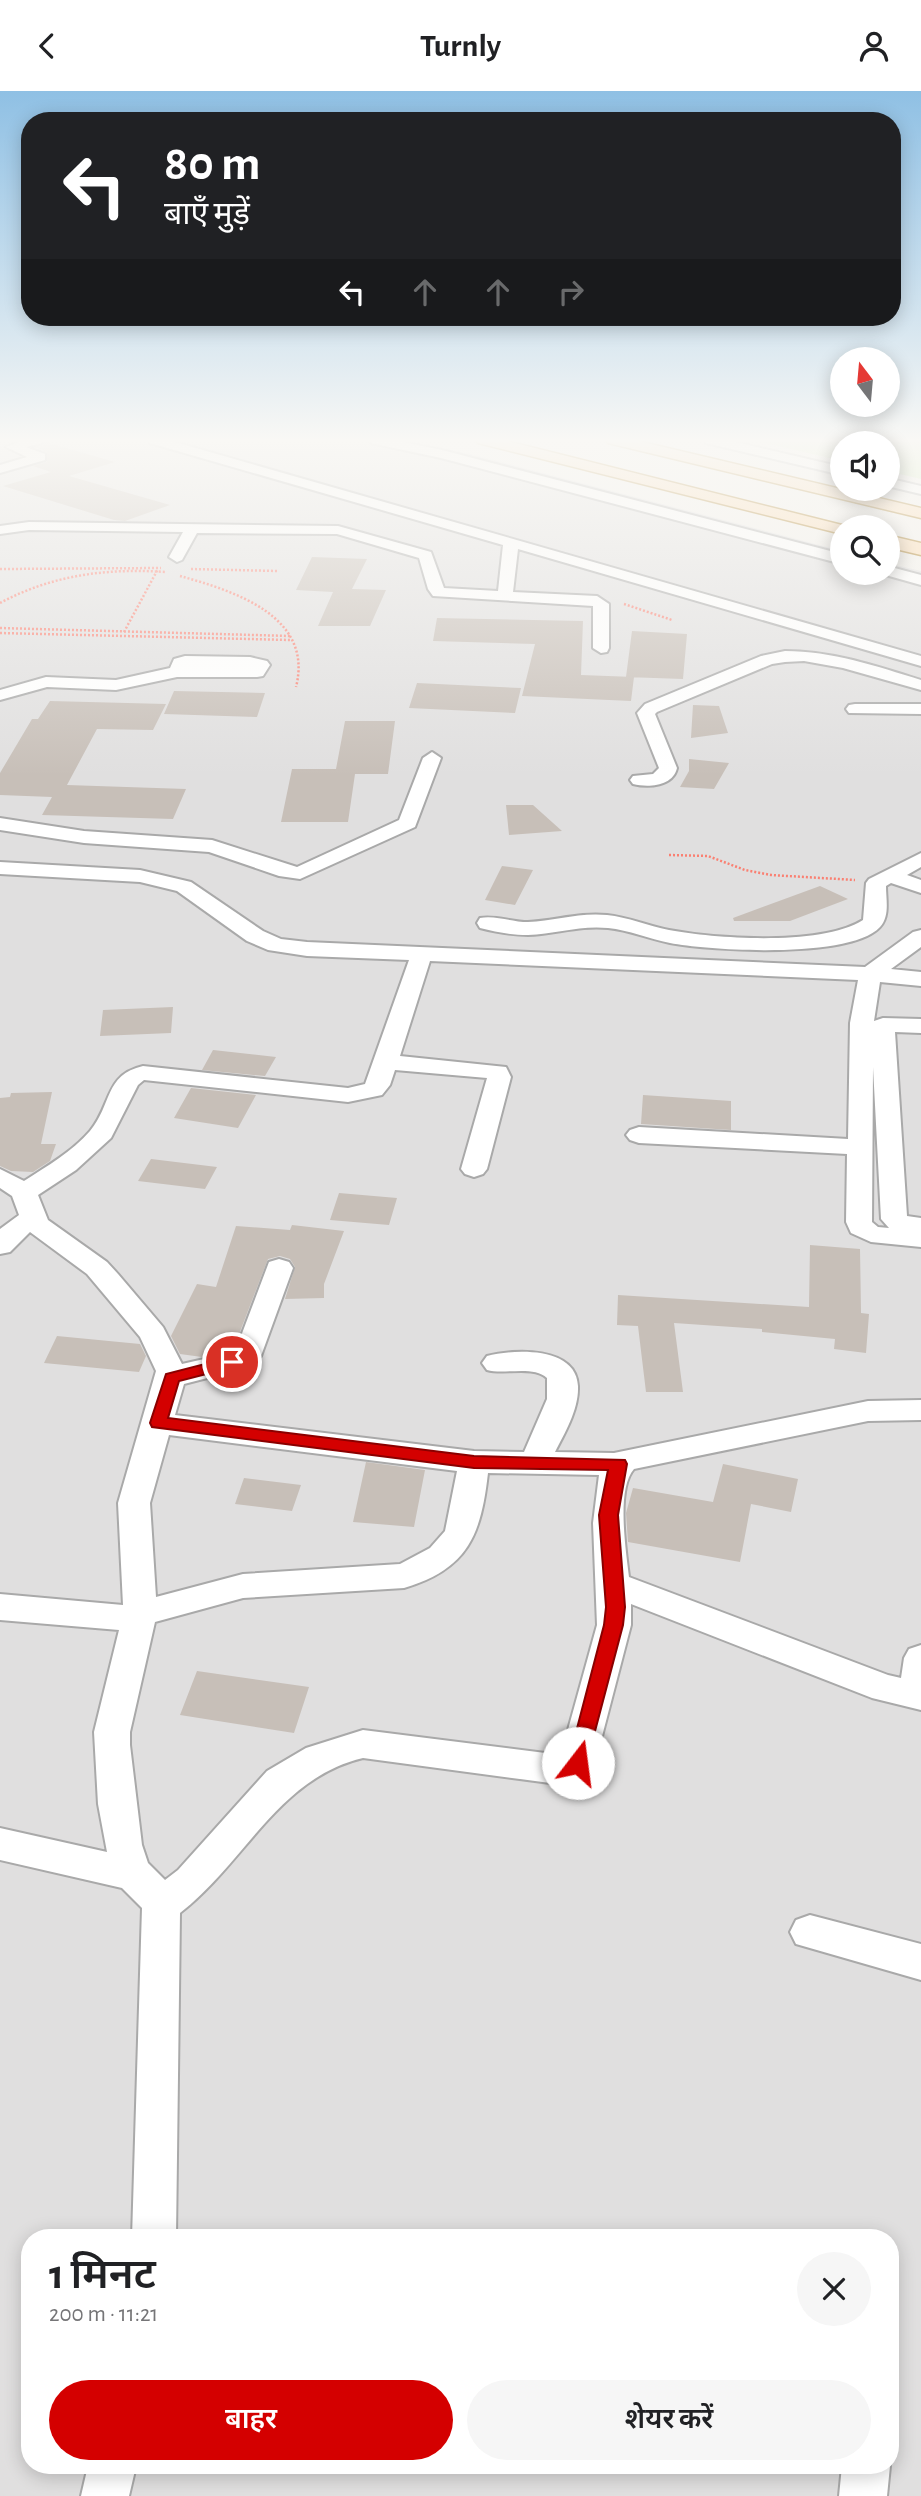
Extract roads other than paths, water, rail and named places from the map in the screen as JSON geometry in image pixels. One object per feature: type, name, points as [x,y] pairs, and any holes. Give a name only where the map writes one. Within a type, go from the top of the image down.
[{"type":"street","points":[[178,565],[183,552]]},
{"type":"street","points":[[417,552],[426,555],[437,598],[505,597],[533,592],[597,601],[601,604],[601,648]]},
{"type":"street","points":[[505,597],[510,552]]},
{"type":"street","points":[[529,552],[921,661]]},
{"type":"street","points":[[900,574],[921,580]]},
{"type":"street","points":[[640,780],[658,779],[668,768],[646,713],[651,708],[767,660],[787,656],[816,658],[921,685]]},
{"type":"street","points":[[0,695],[46,682],[116,685],[177,672]]},
{"type":"street","points":[[855,709],[921,709]]},
{"type":"street","points":[[0,824],[84,837],[212,846],[286,872],[300,873],[408,823],[432,758]]},
{"type":"street","points":[[488,923],[508,930],[525,930],[599,921],[685,939],[819,942],[852,935],[869,926],[877,915],[874,894],[883,879],[917,864]]},
{"type":"street","points":[[0,868],[140,876],[184,886],[255,936],[276,945],[421,956],[870,974],[921,979]]},
{"type":"street","points":[[883,879],[921,887]]},
{"type":"street","points":[[921,937],[870,974],[862,1023],[860,1227],[872,1234],[921,1238]]},
{"type":"street","points":[[0,1246],[9,1235],[19,1196],[67,1165],[102,1133],[133,1076],[153,1073],[264,1088],[348,1095],[373,1090],[378,1085],[421,956]]},
{"type":"street","points":[[921,1026],[883,1025],[894,1219],[901,1224],[921,1226]]},
{"type":"street","points":[[386,1062],[497,1073],[499,1077],[474,1169]]},
{"type":"street","points":[[639,1135],[862,1147]]},
{"type":"street","points":[[19,1196],[36,1224],[97,1268],[108,1280],[153,1334],[169,1364],[172,1377],[138,1482],[134,1503],[140,1615],[112,1733],[111,1750],[126,1854],[133,1874]]},
{"type":"street","points":[[172,1377],[232,1362],[251,1349],[279,1268]]},
{"type":"street","points":[[498,1363],[546,1364],[556,1368],[560,1374],[563,1393],[560,1409],[534,1463]]},
{"type":"street","points":[[158,1423],[474,1462],[618,1464],[868,1411],[921,1410]]},
{"type":"street","points":[[0,1607],[117,1618],[140,1615],[243,1586],[404,1576],[419,1570],[454,1545],[460,1537],[466,1524],[474,1462]]},
{"type":"street","points":[[161,1906],[192,1882],[280,1782],[296,1770],[342,1748],[363,1744],[565,1770],[576,1767],[614,1625],[614,1584],[608,1515],[618,1464]]},
{"type":"street","points":[[614,1584],[884,1688],[919,1696],[921,1658]]},
{"type":"street","points":[[0,1844],[133,1874],[152,1890],[161,1906],[154,2229]]},
{"type":"street","points":[[810,1932],[921,1962]]},
{"type":"street","points":[[105,2496],[110,2474]]},
{"type":"street","points":[[863,2496],[865,2474]]}]
